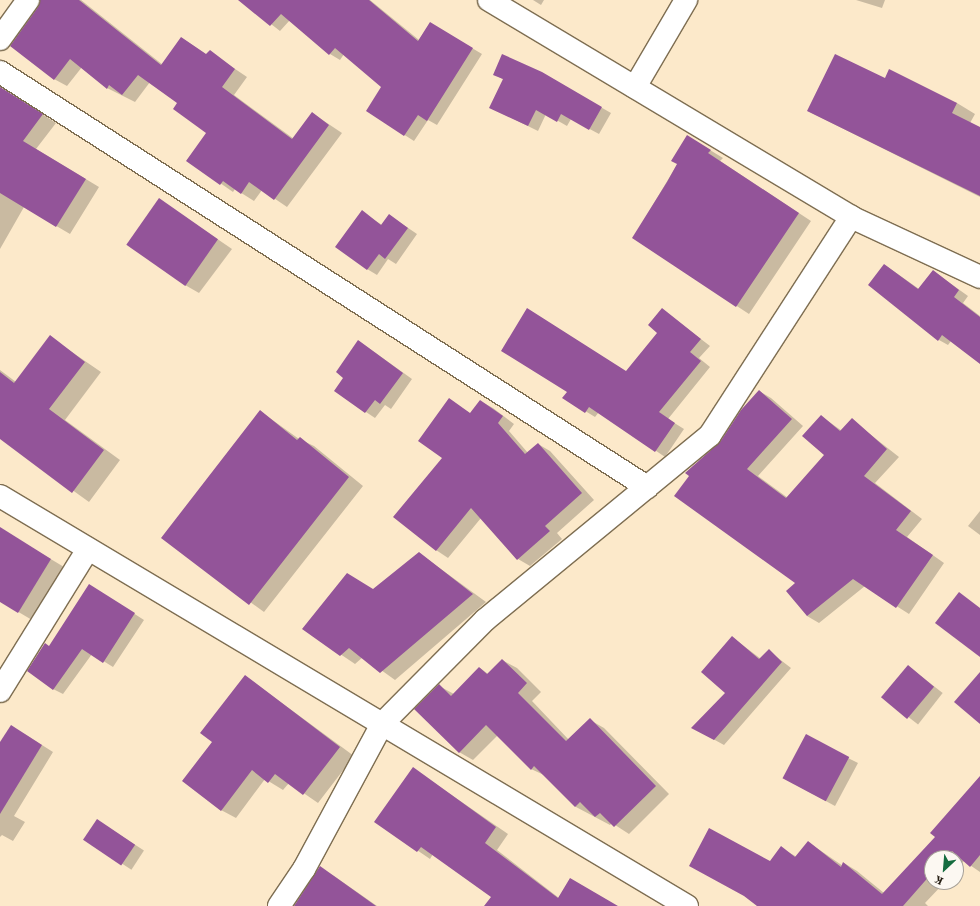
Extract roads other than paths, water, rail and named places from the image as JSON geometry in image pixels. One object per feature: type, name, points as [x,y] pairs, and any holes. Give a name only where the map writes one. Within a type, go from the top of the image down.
[{"type":"street","points":[[0,39],[28,0]]},
{"type":"street","points":[[489,0],[851,217],[980,277]]},
{"type":"street","points":[[635,87],[686,0]]},
{"type":"street","points":[[0,72],[647,487]]},
{"type":"street","points":[[279,906],[304,869],[382,724],[485,620],[710,435],[851,217]]},
{"type":"street","points":[[0,496],[687,906]]},
{"type":"street","points":[[0,691],[88,549]]}]
